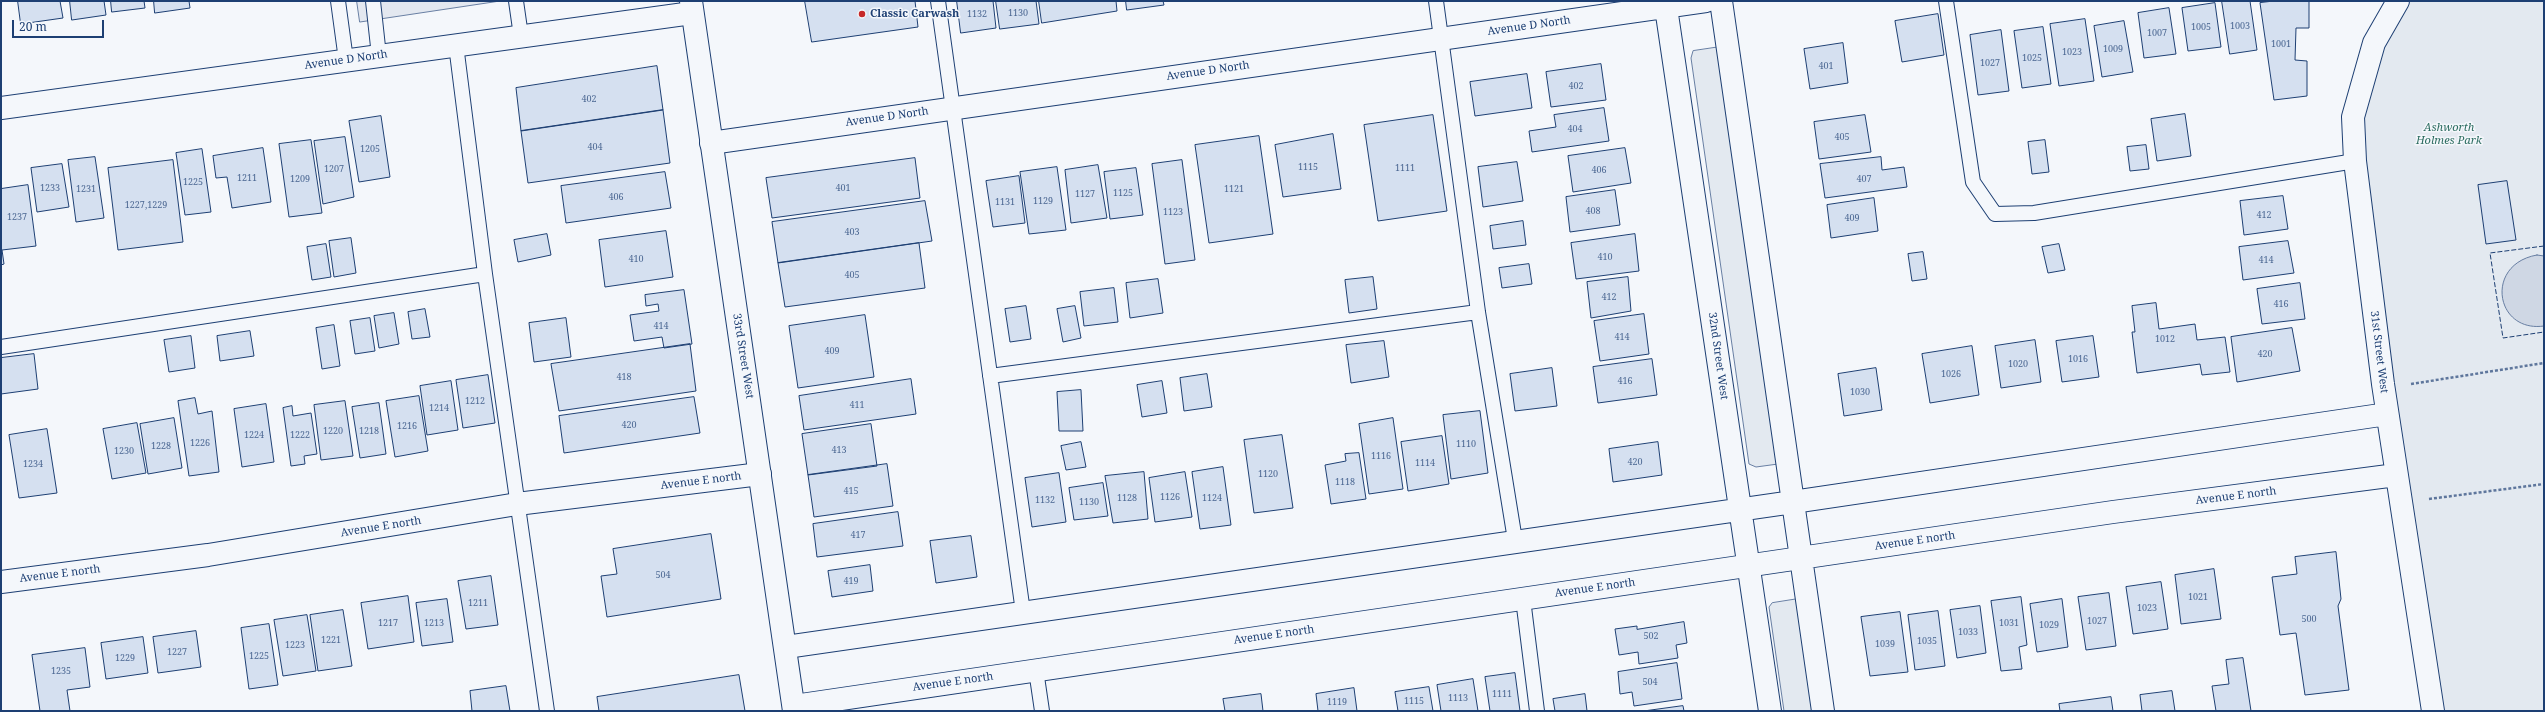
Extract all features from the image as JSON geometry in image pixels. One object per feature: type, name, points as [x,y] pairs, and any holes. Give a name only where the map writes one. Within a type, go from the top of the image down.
[{"type":"street","name":"Avenue D North","points":[[711,142],[1441,38],[1666,4],[1706,1]]},
{"type":"street","points":[[1721,1],[1823,711]]},
{"type":"street","name":"31st Street West","points":[[2398,1],[2374,43],[2352,117],[2355,161],[2387,414],[2433,711]]},
{"type":"street","name":"32nd Street West","points":[[1666,4],[1770,711]]},
{"type":"street","name":"Avenue D North","points":[[1,108],[521,36],[691,7]]},
{"type":"street","name":"33rd Street West","points":[[691,7],[794,708]]},
{"type":"street","points":[[786,647],[1515,540],[1793,502],[2387,414]]},
{"type":"street","name":"Avenue E north","points":[[1,582],[208,555],[517,504],[760,474]]},
{"type":"street","name":"Avenue E north","points":[[794,708],[1036,670],[1802,557],[2113,512],[2396,475]]},
{"type":"lane","points":[[338,1],[346,60]]},
{"type":"lane","points":[[373,1],[379,56]]},
{"type":"lane","points":[[516,1],[521,36]]},
{"type":"lane","points":[[938,1],[1023,612]]},
{"type":"lane","points":[[1436,1],[1478,312],[1515,540]]},
{"type":"lane","points":[[1946,1],[1974,182],[1995,214],[2034,213],[2355,161]]},
{"type":"lane","points":[[456,45],[485,274],[547,711]]},
{"type":"lane","points":[[1,347],[485,274]]},
{"type":"lane","points":[[990,376],[1478,312]]},
{"type":"lane","points":[[1523,599],[1537,711]]},
{"type":"lane","points":[[1036,670],[1042,711]]},
{"type":"path","points":[[2383,384],[2418,384],[2544,363]]},
{"type":"path","points":[[2400,502],[2544,484]]},
{"type":"green space","name":"Ashworth Holmes Park","points":[[2398,1],[2544,1],[2544,711],[2433,711],[2355,161],[2363,78]]},
{"type":"green space","points":[[1720,47],[1778,464],[1756,467],[1749,464],[1691,58],[1693,51]]},
{"type":"green space","points":[[1798,599],[1816,711],[1784,711],[1769,607],[1772,603]]},
{"type":"shaded area","points":[[357,1],[500,1],[360,22]]},
{"type":"shaded area","points":[[2537,255],[2544,256],[2544,326],[2527,325],[2515,319],[2506,309],[2502,296],[2503,283],[2509,271],[2520,261]]},
{"type":"building","points":[[18,1],[60,1],[63,18],[21,24]]},
{"type":"building","points":[[70,1],[104,1],[106,15],[72,20]]},
{"type":"building","points":[[111,1],[144,1],[145,8],[112,12]]},
{"type":"building","points":[[154,1],[189,1],[190,8],[155,13]]},
{"type":"building","name":"Classic Carwash","points":[[805,1],[915,1],[918,27],[812,42]]},
{"type":"building","points":[[957,1],[993,1],[996,28],[961,33]]},
{"type":"building","points":[[996,1],[1036,1],[1039,24],[1000,29]]},
{"type":"building","points":[[1039,1],[1116,1],[1117,11],[1042,23]]},
{"type":"building","points":[[1126,1],[1163,1],[1164,5],[1127,10]]},
{"type":"building","points":[[2222,1],[2250,1],[2257,50],[2230,54]]},
{"type":"building","points":[[2274,1],[2309,1],[2309,28],[2296,28],[2295,60],[2307,61],[2307,96],[2274,100],[2260,3]]},
{"type":"building","points":[[2215,3],[2221,47],[2188,51],[2182,8]]},
{"type":"building","points":[[2169,8],[2176,54],[2144,58],[2138,13]]},
{"type":"building","points":[[1938,14],[1944,55],[1902,62],[1895,21]]},
{"type":"building","points":[[2085,19],[2094,81],[2059,86],[2050,24]]},
{"type":"building","points":[[2124,21],[2133,72],[2102,77],[2094,26]]},
{"type":"building","points":[[2043,27],[2051,84],[2022,88],[2014,31]]},
{"type":"building","points":[[2001,30],[2009,91],[1978,95],[1970,35]]},
{"type":"building","points":[[1843,43],[1848,83],[1810,89],[1804,49]]},
{"type":"building","points":[[1601,64],[1606,100],[1551,107],[1546,72]]},
{"type":"building","points":[[657,66],[663,110],[521,131],[516,88]]},
{"type":"building","points":[[1527,74],[1532,108],[1475,116],[1470,82]]},
{"type":"building","points":[[1604,108],[1609,141],[1532,152],[1529,131],[1556,127],[1554,115]]},
{"type":"building","points":[[663,110],[670,163],[528,183],[521,131]]},
{"type":"building","points":[[2185,114],[2191,156],[2157,161],[2151,119]]},
{"type":"building","points":[[1433,115],[1447,211],[1378,221],[1364,125]]},
{"type":"building","points":[[1865,115],[1871,152],[1819,159],[1814,122]]},
{"type":"building","points":[[381,116],[390,177],[359,182],[349,121]]},
{"type":"building","points":[[1333,134],[1341,189],[1283,197],[1275,145]]},
{"type":"building","points":[[1259,136],[1273,234],[1209,243],[1195,145]]},
{"type":"building","points":[[345,137],[354,197],[323,204],[314,141]]},
{"type":"building","points":[[311,140],[322,213],[289,217],[279,144]]},
{"type":"building","points":[[2045,140],[2049,172],[2032,174],[2028,142]]},
{"type":"building","points":[[2146,145],[2149,169],[2130,171],[2127,147]]},
{"type":"building","points":[[263,148],[271,202],[232,208],[227,177],[216,178],[213,156]]},
{"type":"building","points":[[1625,148],[1631,183],[1573,192],[1568,156]]},
{"type":"building","points":[[202,149],[211,212],[185,215],[176,153]]},
{"type":"building","points":[[95,157],[104,218],[76,222],[68,160]]},
{"type":"building","points":[[1881,157],[1882,170],[1904,167],[1907,187],[1825,198],[1820,164]]},
{"type":"building","points":[[915,158],[920,198],[772,218],[766,178]]},
{"type":"building","points":[[173,160],[183,242],[118,250],[108,168]]},
{"type":"building","points":[[1182,160],[1195,260],[1165,264],[1152,164]]},
{"type":"building","points":[[1517,162],[1523,201],[1483,207],[1478,167]]},
{"type":"building","points":[[62,164],[69,207],[37,212],[31,168]]},
{"type":"building","points":[[1098,165],[1107,218],[1071,223],[1065,170]]},
{"type":"building","points":[[1057,167],[1066,230],[1029,234],[1020,172]]},
{"type":"building","points":[[1136,168],[1143,215],[1110,219],[1104,172]]},
{"type":"building","points":[[665,172],[671,208],[566,223],[561,186]]},
{"type":"building","points":[[1019,176],[1025,223],[993,227],[986,181]]},
{"type":"building","points":[[2507,181],[2516,240],[2486,244],[2478,185]]},
{"type":"building","points":[[28,185],[36,246],[2,250],[4,264],[1,265],[1,189]]},
{"type":"building","points":[[1615,190],[1620,225],[1570,232],[1566,197]]},
{"type":"building","points":[[2283,196],[2288,229],[2244,235],[2240,201]]},
{"type":"building","points":[[1874,198],[1878,231],[1831,238],[1827,205]]},
{"type":"building","points":[[925,201],[932,241],[778,263],[772,222]]},
{"type":"building","points":[[1523,221],[1526,245],[1493,249],[1490,226]]},
{"type":"building","points":[[666,231],[673,277],[605,287],[599,240]]},
{"type":"building","points":[[547,234],[551,255],[518,262],[514,240]]},
{"type":"building","points":[[1635,234],[1639,271],[1576,279],[1571,243]]},
{"type":"building","points":[[351,238],[356,273],[334,277],[329,241]]},
{"type":"building","points":[[2288,241],[2294,273],[2243,280],[2239,247]]},
{"type":"building","points":[[919,243],[925,288],[785,307],[778,263]]},
{"type":"building","points":[[326,244],[331,277],[312,280],[307,247]]},
{"type":"building","points":[[2059,244],[2065,270],[2048,273],[2042,247]]},
{"type":"building","points":[[1923,252],[1927,279],[1912,281],[1908,254]]},
{"type":"building","points":[[1529,264],[1532,284],[1502,288],[1499,268]]},
{"type":"building","points":[[1373,277],[1377,309],[1349,313],[1345,280]]},
{"type":"building","points":[[1628,277],[1631,311],[1591,318],[1587,282]]},
{"type":"building","points":[[1158,279],[1163,313],[1130,318],[1126,283]]},
{"type":"building","points":[[2300,283],[2305,319],[2262,324],[2257,289]]},
{"type":"building","points":[[1114,288],[1118,322],[1084,326],[1080,292]]},
{"type":"building","points":[[684,290],[692,344],[664,348],[662,337],[634,341],[630,315],[659,311],[658,304],[646,306],[645,295]]},
{"type":"building","points":[[2156,303],[2159,329],[2195,324],[2197,340],[2225,337],[2230,372],[2202,375],[2200,364],[2137,373],[2132,332],[2135,332],[2132,306]]},
{"type":"building","points":[[1026,306],[1031,339],[1010,342],[1005,309]]},
{"type":"building","points":[[1075,306],[1081,338],[1063,342],[1057,309]]},
{"type":"building","points":[[425,309],[430,337],[412,339],[408,312]]},
{"type":"building","points":[[394,313],[399,344],[379,348],[374,316]]},
{"type":"building","points":[[1644,314],[1649,354],[1600,361],[1594,321]]},
{"type":"building","points":[[865,315],[874,377],[798,388],[789,326]]},
{"type":"building","points":[[370,318],[375,351],[355,354],[350,321]]},
{"type":"building","points":[[566,318],[571,357],[534,362],[529,323]]},
{"type":"building","points":[[334,325],[340,366],[322,369],[316,328]]},
{"type":"building","points":[[2292,328],[2300,371],[2237,382],[2231,337]]},
{"type":"building","points":[[250,331],[254,356],[220,361],[217,336]]},
{"type":"building","points":[[191,336],[195,368],[169,372],[164,340]]},
{"type":"building","points":[[2093,336],[2099,377],[2062,382],[2056,341]]},
{"type":"building","points":[[2035,340],[2041,382],[2001,388],[1995,346]]},
{"type":"building","points":[[1384,341],[1389,377],[1351,383],[1346,345]]},
{"type":"building","points":[[690,344],[696,391],[559,411],[551,364]]},
{"type":"building","points":[[1972,346],[1979,395],[1930,403],[1922,354]]},
{"type":"building","points":[[34,354],[38,389],[1,394],[1,358]]},
{"type":"building","points":[[1652,359],[1657,395],[1598,403],[1593,367]]},
{"type":"building","points":[[1552,368],[1557,406],[1515,411],[1510,374]]},
{"type":"building","points":[[1876,368],[1882,410],[1844,416],[1838,374]]},
{"type":"building","points":[[1207,374],[1212,407],[1184,411],[1180,378]]},
{"type":"building","points":[[488,375],[495,423],[463,428],[456,380]]},
{"type":"building","points":[[911,379],[916,414],[804,430],[799,396]]},
{"type":"building","points":[[451,381],[458,430],[427,435],[420,386]]},
{"type":"building","points":[[1162,381],[1167,413],[1142,417],[1137,385]]},
{"type":"building","points":[[1081,390],[1083,431],[1059,431],[1057,392]]},
{"type":"building","points":[[419,396],[428,451],[395,457],[386,401]]},
{"type":"building","points":[[694,397],[700,433],[564,453],[559,416]]},
{"type":"building","points":[[195,398],[198,414],[212,411],[219,472],[189,476],[178,401]]},
{"type":"building","points":[[345,401],[353,456],[321,460],[314,405]]},
{"type":"building","points":[[379,403],[386,454],[360,458],[352,407]]},
{"type":"building","points":[[266,404],[274,462],[242,467],[234,409]]},
{"type":"building","points":[[292,406],[293,416],[311,413],[317,454],[304,456],[305,464],[291,466],[283,408]]},
{"type":"building","points":[[1480,411],[1488,473],[1451,479],[1443,415]]},
{"type":"building","points":[[174,418],[182,468],[148,474],[140,424]]},
{"type":"building","points":[[1393,418],[1403,489],[1369,494],[1359,424]]},
{"type":"building","points":[[137,423],[146,473],[112,479],[103,429]]},
{"type":"building","points":[[871,424],[877,466],[808,475],[802,434]]},
{"type":"building","points":[[47,429],[57,493],[19,498],[9,435]]},
{"type":"building","points":[[1282,435],[1293,508],[1254,513],[1244,440]]},
{"type":"building","points":[[1442,436],[1449,484],[1408,491],[1401,442]]},
{"type":"building","points":[[1081,442],[1086,467],[1066,470],[1061,446]]},
{"type":"building","points":[[1658,442],[1662,475],[1613,482],[1609,449]]},
{"type":"building","points":[[1359,453],[1366,499],[1331,504],[1325,465],[1346,461],[1345,454]]},
{"type":"building","points":[[887,464],[893,506],[814,517],[808,475]]},
{"type":"building","points":[[1223,467],[1231,525],[1200,529],[1192,472]]},
{"type":"building","points":[[1144,472],[1148,519],[1113,523],[1105,476]]},
{"type":"building","points":[[1185,472],[1192,517],[1155,522],[1149,478]]},
{"type":"building","points":[[1059,473],[1066,522],[1032,527],[1025,478]]},
{"type":"building","points":[[1103,483],[1108,516],[1074,520],[1069,488]]},
{"type":"building","points":[[898,512],[903,546],[817,557],[813,524]]},
{"type":"building","points":[[711,534],[721,599],[607,617],[601,576],[617,574],[613,549]]},
{"type":"building","points":[[971,536],[977,577],[936,583],[930,541]]},
{"type":"building","points":[[2336,552],[2341,599],[2338,606],[2349,690],[2305,695],[2296,633],[2280,635],[2272,577],[2297,574],[2295,557]]},
{"type":"building","points":[[870,565],[873,591],[832,597],[828,571]]},
{"type":"building","points":[[2214,569],[2221,619],[2181,624],[2175,575]]},
{"type":"building","points":[[491,576],[498,625],[466,629],[458,581]]},
{"type":"building","points":[[2161,582],[2168,629],[2133,634],[2126,587]]},
{"type":"building","points":[[2109,593],[2116,646],[2086,650],[2078,597]]},
{"type":"building","points":[[408,596],[414,642],[368,649],[361,603]]},
{"type":"building","points":[[2021,597],[2027,645],[2019,647],[2022,669],[2001,671],[1991,601]]},
{"type":"building","points":[[447,599],[453,642],[422,646],[416,603]]},
{"type":"building","points":[[2062,599],[2068,647],[2037,652],[2030,604]]},
{"type":"building","points":[[1980,606],[1986,653],[1957,658],[1950,610]]},
{"type":"building","points":[[343,610],[352,666],[318,671],[310,615]]},
{"type":"building","points":[[1938,611],[1945,666],[1915,670],[1908,615]]},
{"type":"building","points":[[1900,612],[1908,672],[1870,676],[1861,617]]},
{"type":"building","points":[[307,615],[316,671],[283,676],[274,620]]},
{"type":"building","points":[[1684,622],[1687,643],[1676,645],[1678,658],[1639,664],[1638,652],[1619,655],[1615,629],[1637,626],[1637,629]]},
{"type":"building","points":[[269,624],[278,685],[249,689],[241,628]]},
{"type":"building","points":[[196,631],[201,667],[158,673],[153,637]]},
{"type":"building","points":[[143,637],[148,673],[106,679],[101,643]]},
{"type":"building","points":[[85,648],[90,687],[67,690],[70,711],[40,711],[32,655]]},
{"type":"building","points":[[2243,658],[2251,711],[2216,711],[2212,686],[2229,684],[2226,660]]},
{"type":"building","points":[[1677,663],[1682,699],[1634,706],[1632,692],[1620,694],[1618,672]]},
{"type":"building","points":[[1515,673],[1520,711],[1490,711],[1485,677]]},
{"type":"building","points":[[739,675],[745,711],[599,711],[597,697]]},
{"type":"building","points":[[1473,679],[1478,711],[1441,711],[1437,685]]},
{"type":"building","points":[[506,686],[510,711],[472,711],[470,691]]},
{"type":"building","points":[[1429,687],[1433,711],[1398,711],[1395,692]]},
{"type":"building","points":[[1354,688],[1357,711],[1318,711],[1316,694]]},
{"type":"building","points":[[2172,691],[2175,711],[2142,711],[2140,695]]},
{"type":"building","points":[[1261,694],[1263,711],[1225,711],[1223,699]]},
{"type":"building","points":[[1585,694],[1587,711],[1555,711],[1553,699]]},
{"type":"building","points":[[2111,697],[2113,711],[2060,711],[2059,704]]},
{"type":"building","points":[[1683,706],[1684,711],[1644,711]]},
{"type":"fence","points":[[2544,246],[2490,253],[2503,338],[2544,332]]},
{"type":"place","name":"Classic Carwash","points":[[862,14]]}]
